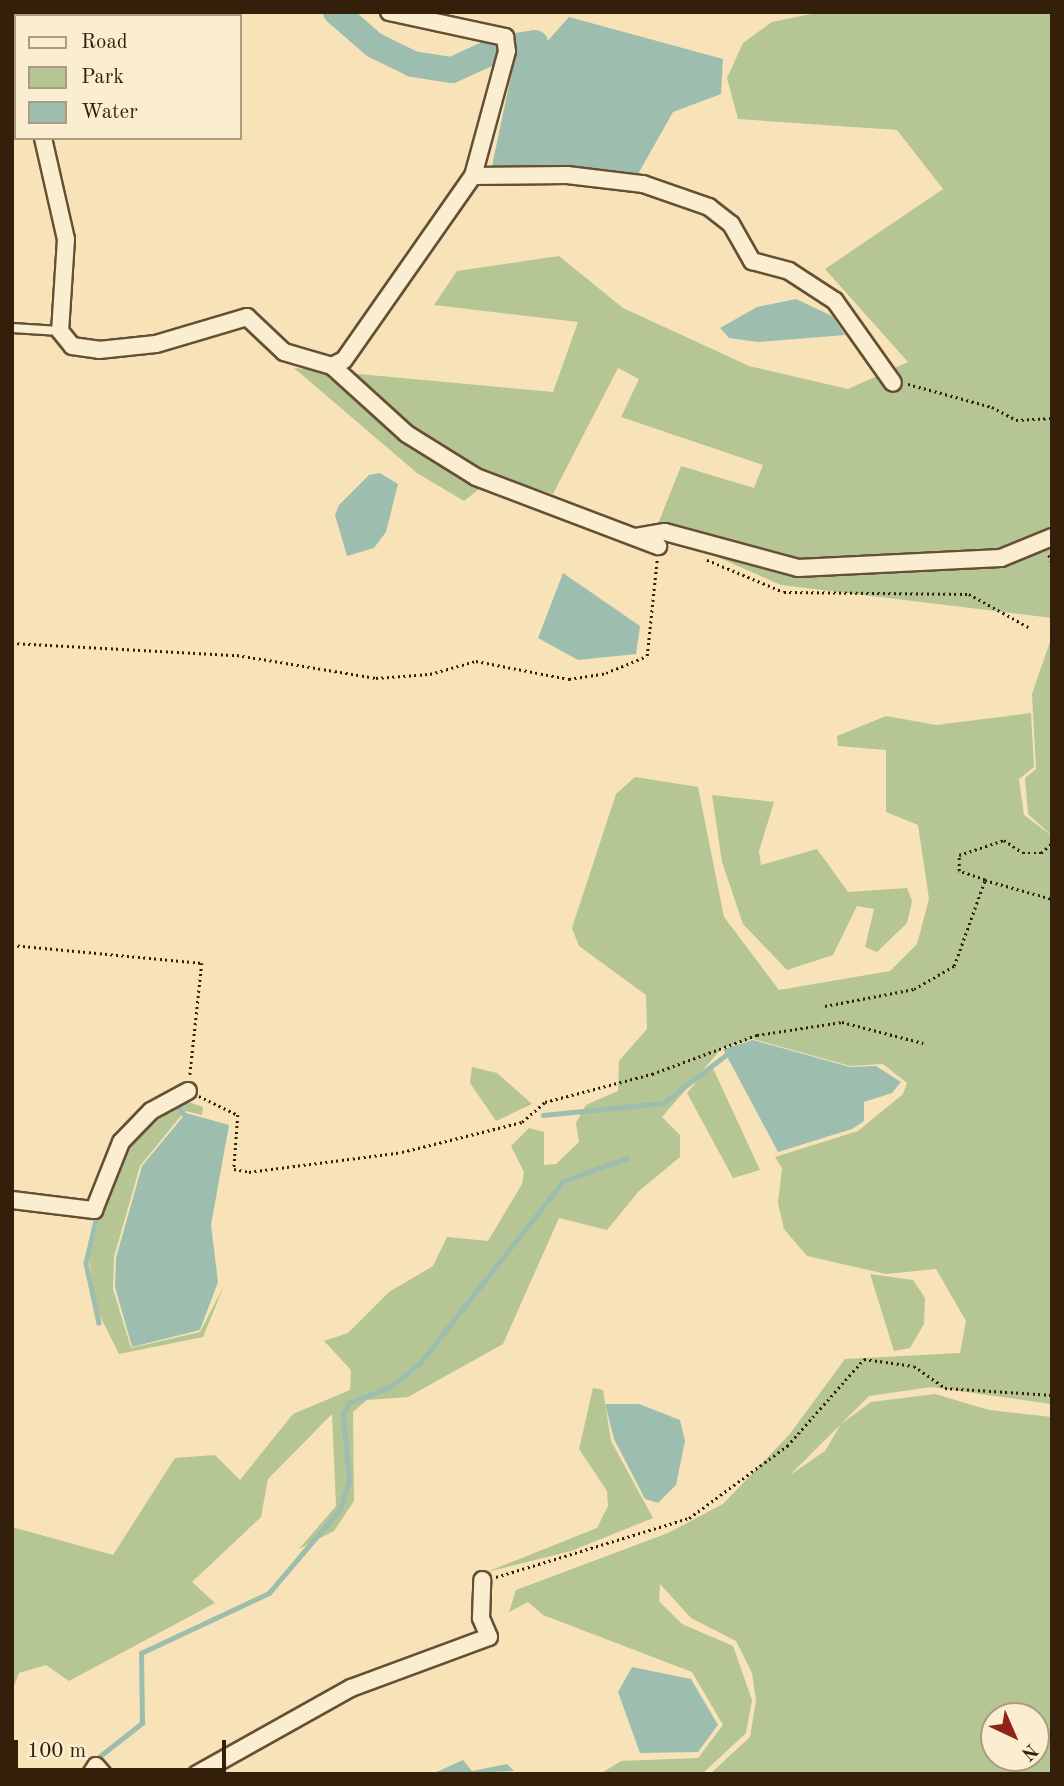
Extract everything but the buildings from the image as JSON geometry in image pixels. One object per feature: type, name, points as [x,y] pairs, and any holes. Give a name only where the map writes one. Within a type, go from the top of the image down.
[{"type":"street","points":[[332,366],[344,360],[473,176],[506,48],[505,37],[389,12]]},
{"type":"street","points":[[43,140],[66,239],[60,331],[72,346],[123,349],[247,317],[284,352],[332,366],[407,434],[475,477],[658,546]]},
{"type":"street","points":[[473,176],[567,175],[643,184],[709,207],[731,223],[752,261],[789,271],[835,301],[893,383]]},
{"type":"street","points":[[634,538],[665,532],[798,568],[1001,558],[1052,537]]},
{"type":"street","points":[[12,1200],[94,1210],[121,1142],[151,1111],[188,1091]]},
{"type":"street","points":[[197,1774],[351,1688],[489,1637],[481,1618],[482,1580]]},
{"type":"street","points":[[91,1774],[96,1766],[103,1774]]},
{"type":"lane","points":[[12,328],[60,331]]},
{"type":"path","points":[[893,383],[992,407],[1016,420],[1052,418]]},
{"type":"path","points":[[12,643],[237,656],[376,677],[430,674],[476,661],[569,679],[606,673],[648,656],[658,546]]},
{"type":"path","points":[[1052,549],[1052,563]]},
{"type":"path","points":[[700,557],[784,592],[969,594],[1030,628]]},
{"type":"path","points":[[1052,843],[1041,853],[1023,853],[1004,840],[959,855],[959,871],[1052,899]]},
{"type":"path","points":[[825,1006],[914,989],[954,966],[985,880]]},
{"type":"path","points":[[12,945],[202,962],[188,1091],[238,1115],[234,1170],[249,1172],[402,1152],[522,1122],[545,1101],[784,1030],[842,1022],[923,1043]]},
{"type":"path","points":[[482,1580],[541,1568],[638,1529],[689,1518],[787,1446],[864,1359],[914,1366],[945,1388],[1052,1395]]},
{"type":"green space","points":[[821,12],[1052,12],[1052,527],[1001,552],[798,562],[658,524],[681,466],[754,488],[763,465],[621,417],[639,379],[618,368],[553,494],[496,476],[464,501],[417,473],[294,368],[553,392],[578,322],[434,305],[457,271],[559,256],[623,308],[749,366],[848,389],[908,362],[825,269],[943,189],[897,130],[738,119],[727,78],[743,43],[772,22]]},
{"type":"green space","points":[[688,544],[799,574],[1005,564],[1052,549],[1052,618],[781,585]]},
{"type":"green space","points":[[1052,636],[1050,834],[1028,814],[1025,778],[1036,769],[1032,694]]},
{"type":"green space","points":[[1031,713],[1034,767],[1019,779],[1024,815],[1052,836],[1052,1404],[931,1387],[869,1396],[841,1424],[871,1402],[935,1394],[989,1410],[1052,1417],[1052,1774],[710,1774],[750,1737],[756,1700],[752,1673],[736,1641],[691,1618],[660,1584],[659,1601],[682,1624],[733,1646],[752,1700],[746,1733],[702,1774],[600,1774],[621,1761],[698,1758],[723,1725],[692,1672],[543,1615],[528,1602],[509,1612],[516,1590],[668,1533],[723,1504],[789,1435],[845,1359],[960,1353],[966,1321],[936,1269],[886,1274],[807,1256],[784,1229],[778,1203],[782,1168],[775,1157],[858,1131],[903,1094],[907,1083],[883,1064],[850,1066],[753,1039],[722,1048],[662,1117],[680,1135],[680,1157],[639,1191],[607,1230],[559,1218],[503,1344],[408,1397],[367,1400],[353,1412],[354,1501],[334,1531],[299,1549],[336,1506],[332,1414],[268,1479],[261,1517],[192,1582],[215,1603],[69,1681],[46,1665],[19,1673],[12,1691],[12,1527],[113,1555],[175,1458],[215,1455],[240,1480],[293,1414],[350,1390],[351,1370],[324,1341],[348,1333],[389,1292],[433,1266],[447,1237],[488,1241],[522,1184],[524,1172],[511,1146],[529,1128],[544,1132],[544,1165],[556,1164],[579,1142],[576,1123],[586,1105],[618,1091],[619,1061],[647,1029],[646,995],[579,946],[572,928],[616,794],[635,777],[698,787],[724,917],[779,990],[890,971],[917,944],[929,899],[918,825],[886,812],[886,750],[838,746],[837,736],[886,716],[936,725]],"holes":[[[841,1424],[825,1451],[790,1475]]]},
{"type":"green space","points":[[712,795],[774,802],[759,851],[761,865],[817,849],[848,892],[907,888],[912,901],[907,923],[877,952],[865,947],[874,909],[857,906],[833,955],[787,970],[743,924],[722,862]]},
{"type":"green space","points":[[711,1064],[760,1170],[733,1178],[687,1093]]},
{"type":"green space","points":[[472,1067],[497,1073],[532,1104],[496,1121],[470,1083]]},
{"type":"green space","points":[[183,1100],[203,1107],[202,1115],[185,1111],[140,1166],[114,1257],[113,1289],[131,1348],[200,1332],[224,1286],[203,1337],[119,1354],[96,1308],[89,1259],[100,1215],[133,1140]]},
{"type":"green space","points":[[870,1274],[913,1280],[925,1298],[924,1324],[910,1348],[894,1351]]},
{"type":"green space","points":[[593,1388],[603,1390],[611,1441],[653,1518],[571,1551],[487,1572],[597,1528],[608,1506],[607,1491],[579,1449]]},
{"type":"water","points":[[569,17],[723,59],[721,94],[673,112],[638,174],[567,166],[491,171],[516,52],[544,45]]},
{"type":"water","points":[[796,299],[832,316],[845,335],[758,342],[729,338],[720,328],[757,307]]},
{"type":"water","points":[[380,473],[398,484],[386,532],[374,548],[347,556],[335,515],[339,505],[369,475]]},
{"type":"water","points":[[563,573],[640,626],[636,654],[578,660],[538,638]]},
{"type":"water","points":[[753,1040],[850,1067],[876,1066],[901,1082],[892,1093],[864,1102],[864,1121],[852,1129],[778,1152],[723,1049]]},
{"type":"water","points":[[186,1113],[229,1125],[211,1225],[218,1282],[200,1330],[132,1347],[115,1287],[116,1258],[142,1166]]},
{"type":"water","points":[[605,1404],[639,1404],[680,1420],[685,1441],[676,1485],[658,1503],[645,1499],[614,1439]]},
{"type":"water","points":[[632,1667],[691,1679],[718,1725],[698,1752],[640,1753],[618,1692]]},
{"type":"water","points":[[463,1760],[472,1771],[507,1764],[514,1771],[432,1774]]},
{"type":"waterway","points":[[336,12],[374,45],[413,64],[452,70],[498,49],[535,43],[535,52]]},
{"type":"waterway","points":[[543,1115],[663,1103],[730,1052]]},
{"type":"waterway","points":[[175,1103],[187,1118]]},
{"type":"waterway","points":[[95,1760],[142,1723],[141,1653],[269,1593],[340,1509],[349,1481],[343,1414],[349,1403],[390,1387],[420,1363],[563,1181],[627,1158]]},
{"type":"waterway","points":[[98,1212],[86,1263],[99,1323]]},
{"type":"waterway","points":[[80,1216],[96,1218]]}]
